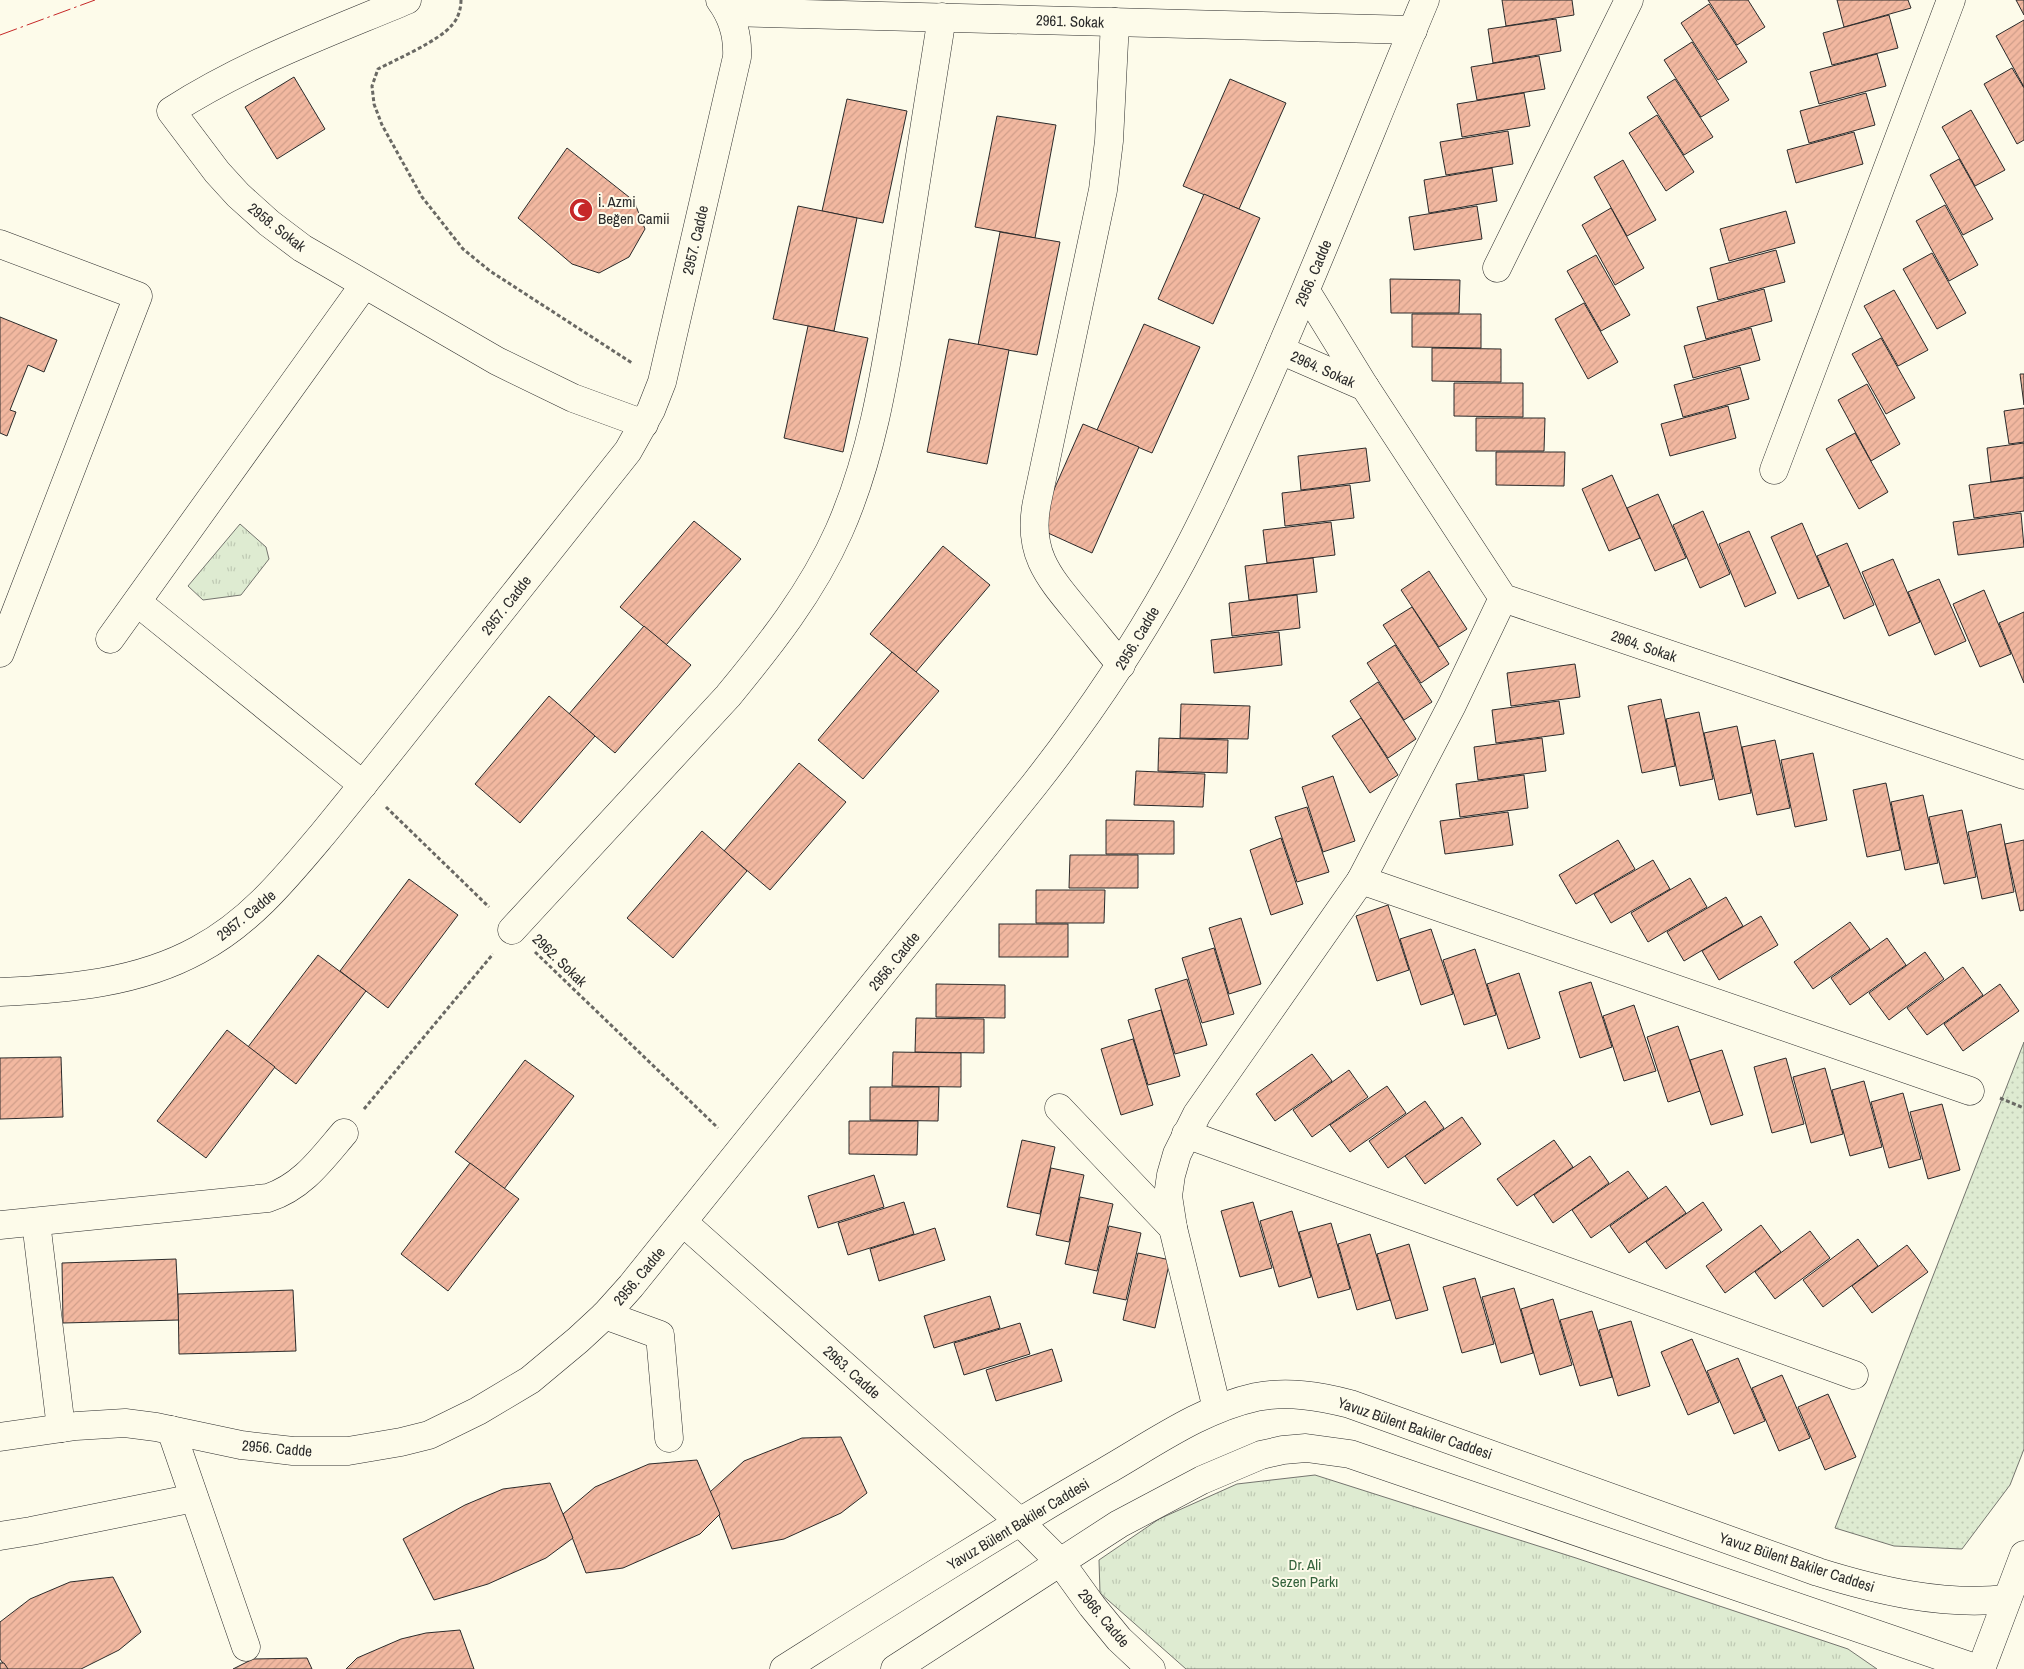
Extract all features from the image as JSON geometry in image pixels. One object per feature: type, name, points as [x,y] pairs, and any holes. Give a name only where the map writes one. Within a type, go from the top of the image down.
[{"type":"street","name":"2958. Sokak","points":[[407,0],[264,60],[203,90],[171,111],[212,166],[238,195],[269,223],[302,248],[489,356],[550,388],[644,424]]},
{"type":"street","name":"2956. Cadde","points":[[0,1437],[60,1428],[124,1423],[171,1430],[241,1445],[320,1452],[364,1449],[420,1437],[454,1424],[478,1411],[530,1380],[605,1315],[684,1223],[1062,750],[1121,665],[1171,580],[1215,496],[1306,291],[1425,0]]},
{"type":"street","points":[[1497,268],[1629,0]]},
{"type":"street","points":[[1774,470],[1951,0]]},
{"type":"street","name":"2957. Cadde","points":[[0,992],[48,990],[101,983],[153,969],[176,961],[198,950],[241,921],[279,888],[363,786],[628,451],[644,424],[662,382],[737,57],[736,35],[724,6]]},
{"type":"street","name":"2961. Sokak","points":[[724,6],[942,18],[1413,30]]},
{"type":"street","points":[[512,930],[745,676],[798,605],[840,531],[862,469],[880,400],[942,18]]},
{"type":"street","points":[[1115,22],[1109,141],[1103,190],[1036,508],[1034,528],[1038,553],[1053,581],[1121,665]]},
{"type":"street","points":[[0,244],[138,296],[0,653]]},
{"type":"street","points":[[110,640],[364,285]]},
{"type":"street","name":"2964. Sokak","points":[[1306,291],[1365,387],[1503,598],[2024,775]]},
{"type":"street","name":"2964. Sokak","points":[[1280,350],[1365,387]]},
{"type":"street","points":[[1217,1409],[1173,1228],[1168,1196],[1175,1161],[1197,1114],[1361,880],[1452,705],[1503,598]]},
{"type":"street","points":[[137,602],[363,786]]},
{"type":"street","points":[[1361,880],[1970,1091]]},
{"type":"street","points":[[1059,1108],[1173,1228]]},
{"type":"street","points":[[0,1225],[268,1198],[280,1194],[303,1179],[344,1133]]},
{"type":"street","points":[[1186,1134],[1854,1376]]},
{"type":"street","points":[[36,1222],[60,1428]]},
{"type":"street","name":"2963. Cadde","points":[[684,1223],[1019,1521],[1061,1563]]},
{"type":"street","points":[[605,1315],[660,1335],[669,1438]]},
{"type":"street","name":"Yavuz Bülent Bakiler Caddesi","points":[[784,1669],[1019,1521],[1199,1417],[1217,1409],[1256,1397],[1276,1394],[1301,1394],[1350,1404],[1809,1569],[1867,1588],[1964,1602],[2015,1597]]},
{"type":"street","points":[[171,1430],[246,1646]]},
{"type":"street","points":[[895,1669],[1119,1524],[1161,1500],[1237,1464],[1261,1455],[1283,1450],[1327,1449],[1350,1454],[1979,1669],[2015,1597],[2024,1555]]},
{"type":"street","points":[[0,1536],[194,1498]]},
{"type":"street","name":"2966. Cadde","points":[[1061,1563],[1119,1639],[1151,1669]]},
{"type":"path","points":[[461,0],[460,8],[451,26],[378,69],[372,86],[374,104],[382,126],[422,197],[463,249],[490,271],[662,382]]},
{"type":"path","name":"2962. Sokak","points":[[363,786],[742,1151]]},
{"type":"path","points":[[344,1133],[512,930]]},
{"type":"green space","points":[[240,524],[266,547],[269,559],[241,595],[203,600],[188,586]]},
{"type":"green space","points":[[2024,1042],[2024,1449],[2010,1485],[1962,1549],[1894,1546],[1835,1528]]},
{"type":"green space","name":"Dr. Ali Sezen Parkı","points":[[1315,1475],[1576,1558],[1848,1649],[1877,1669],[1186,1669],[1100,1593],[1099,1560],[1159,1519],[1237,1484]]},
{"type":"building","points":[[1502,0],[1572,0],[1574,15],[1506,26]]},
{"type":"building","points":[[1708,0],[1748,0],[1765,27],[1737,45]]},
{"type":"building","points":[[1837,0],[1908,0],[1911,8],[1844,27]]},
{"type":"building","points":[[2016,0],[2024,0],[2024,15]]},
{"type":"building","points":[[1709,4],[1747,62],[1718,80],[1681,23]]},
{"type":"building","points":[[1889,15],[1898,48],[1832,65],[1823,33]]},
{"type":"building","points":[[1556,19],[1561,51],[1493,63],[1488,29]]},
{"type":"building","points":[[2024,20],[2024,87],[1996,36]]},
{"type":"building","points":[[1692,42],[1729,100],[1701,117],[1664,60]]},
{"type":"building","points":[[1877,54],[1886,86],[1819,104],[1810,72]]},
{"type":"building","points":[[1539,56],[1545,89],[1477,100],[1471,67]]},
{"type":"building","points":[[2012,68],[2024,88],[2024,140],[2017,144],[1984,84]]},
{"type":"building","points":[[294,77],[325,129],[277,159],[245,107]]},
{"type":"building","points":[[1230,79],[1286,103],[1239,209],[1183,186]]},
{"type":"building","points":[[1675,79],[1713,137],[1684,155],[1647,97]]},
{"type":"building","points":[[1524,93],[1530,126],[1462,137],[1457,104]]},
{"type":"building","points":[[1866,93],[1875,125],[1809,143],[1800,111]]},
{"type":"building","points":[[847,99],[907,111],[883,223],[822,211]]},
{"type":"building","points":[[1971,110],[2005,170],[1975,186],[1942,127]]},
{"type":"building","points":[[1657,115],[1694,172],[1666,191],[1629,133]]},
{"type":"building","points":[[997,116],[1056,125],[1035,238],[975,227]]},
{"type":"building","points":[[1508,131],[1513,164],[1446,175],[1440,142]]},
{"type":"building","points":[[1854,132],[1863,164],[1796,183],[1787,150]]},
{"type":"building","name":"İ. Azmi Beğen Camii","points":[[567,148],[634,201],[645,229],[629,257],[599,273],[572,264],[518,218]]},
{"type":"building","points":[[1959,159],[1993,219],[1963,235],[1930,175]]},
{"type":"building","points":[[1623,160],[1656,220],[1627,236],[1594,177]]},
{"type":"building","points":[[1492,168],[1497,201],[1429,213],[1424,180]]},
{"type":"building","points":[[1204,194],[1260,218],[1213,324],[1158,299]]},
{"type":"building","points":[[1945,205],[1978,265],[1949,281],[1916,221]]},
{"type":"building","points":[[798,206],[857,218],[834,331],[773,319]]},
{"type":"building","points":[[1477,206],[1482,239],[1414,250],[1409,217]]},
{"type":"building","points":[[1611,208],[1644,268],[1615,285],[1582,225]]},
{"type":"building","points":[[1786,211],[1795,243],[1729,261],[1720,229]]},
{"type":"building","points":[[1000,232],[1060,242],[1037,355],[978,345]]},
{"type":"building","points":[[1776,250],[1785,282],[1718,300],[1710,268]]},
{"type":"building","points":[[1932,253],[1966,313],[1937,329],[1903,269]]},
{"type":"building","points":[[1596,255],[1630,315],[1601,331],[1567,271]]},
{"type":"building","points":[[1390,279],[1460,280],[1459,313],[1391,313]]},
{"type":"building","points":[[1764,289],[1772,321],[1706,339],[1697,307]]},
{"type":"building","points":[[1894,290],[1928,350],[1898,366],[1864,306]]},
{"type":"building","points":[[1584,303],[1618,362],[1588,379],[1555,319]]},
{"type":"building","points":[[1412,314],[1481,314],[1481,348],[1412,347]]},
{"type":"building","points":[[0,317],[57,340],[44,372],[28,365],[10,410],[16,412],[7,436],[0,433]]},
{"type":"building","points":[[1144,324],[1200,347],[1152,453],[1097,430]]},
{"type":"building","points":[[808,326],[868,338],[843,452],[784,438]]},
{"type":"building","points":[[1751,328],[1760,360],[1693,378],[1684,346]]},
{"type":"building","points":[[1881,338],[1915,398],[1886,414],[1852,354]]},
{"type":"building","points":[[949,339],[1009,350],[987,464],[927,452]]},
{"type":"building","points":[[1432,348],[1501,349],[1501,382],[1432,381]]},
{"type":"building","points":[[1740,367],[1749,399],[1683,417],[1674,385]]},
{"type":"building","points":[[2020,374],[2024,374],[2024,405]]},
{"type":"building","points":[[1454,383],[1523,383],[1523,417],[1454,416]]},
{"type":"building","points":[[1867,384],[1900,444],[1871,461],[1838,400]]},
{"type":"building","points":[[1728,406],[1736,438],[1670,456],[1661,424]]},
{"type":"building","points":[[2024,408],[2024,442],[2009,444],[2004,411]]},
{"type":"building","points":[[1476,418],[1545,418],[1544,451],[1476,451]]},
{"type":"building","points":[[1083,424],[1139,447],[1092,553],[1037,528]]},
{"type":"building","points":[[1855,433],[1888,492],[1859,509],[1826,449]]},
{"type":"building","points":[[2024,443],[2024,477],[1991,482],[1987,448]]},
{"type":"building","points":[[1366,448],[1370,481],[1301,490],[1298,456]]},
{"type":"building","points":[[1496,452],[1565,452],[1564,486],[1496,485]]},
{"type":"building","points":[[1612,475],[1640,538],[1609,551],[1582,489]]},
{"type":"building","points":[[2024,478],[2024,511],[1974,518],[1969,485]]},
{"type":"building","points":[[1350,485],[1354,518],[1285,526],[1282,493]]},
{"type":"building","points":[[1658,494],[1686,558],[1655,571],[1627,508]]},
{"type":"building","points":[[1703,511],[1730,574],[1700,588],[1673,525]]},
{"type":"building","points":[[2021,513],[2024,547],[1958,555],[1953,522]]},
{"type":"building","points":[[694,521],[741,559],[666,645],[620,607]]},
{"type":"building","points":[[1331,522],[1335,555],[1267,563],[1263,530]]},
{"type":"building","points":[[1802,523],[1829,586],[1798,599],[1771,537]]},
{"type":"building","points":[[1749,531],[1776,593],[1745,607],[1719,544]]},
{"type":"building","points":[[1847,543],[1874,605],[1844,619],[1817,556]]},
{"type":"building","points":[[943,546],[990,585],[916,672],[870,634]]},
{"type":"building","points":[[1313,558],[1317,592],[1249,600],[1245,566]]},
{"type":"building","points":[[1893,559],[1920,622],[1889,636],[1862,572]]},
{"type":"building","points":[[1429,571],[1467,629],[1439,647],[1401,590]]},
{"type":"building","points":[[1939,579],[1966,641],[1935,655],[1908,592]]},
{"type":"building","points":[[1984,590],[2011,654],[1980,667],[1953,604]]},
{"type":"building","points":[[1297,595],[1300,628],[1232,636],[1229,603]]},
{"type":"building","points":[[1412,607],[1449,664],[1421,683],[1383,625]]},
{"type":"building","points":[[2024,612],[2024,683],[1999,623]]},
{"type":"building","points":[[644,626],[691,665],[615,753],[569,714]]},
{"type":"building","points":[[1279,632],[1282,665],[1214,673],[1211,640]]},
{"type":"building","points":[[1395,645],[1432,702],[1404,720],[1367,663]]},
{"type":"building","points":[[892,652],[939,691],[863,779],[818,740]]},
{"type":"building","points":[[1575,664],[1580,697],[1511,706],[1507,673]]},
{"type":"building","points":[[1378,682],[1416,739],[1388,758],[1350,701]]},
{"type":"building","points":[[549,696],[595,736],[520,823],[475,784]]},
{"type":"building","points":[[1661,699],[1675,766],[1642,773],[1628,706]]},
{"type":"building","points":[[1559,701],[1564,734],[1496,743],[1492,710]]},
{"type":"building","points":[[1181,704],[1250,706],[1248,739],[1180,738]]},
{"type":"building","points":[[1699,712],[1713,779],[1680,786],[1666,719]]},
{"type":"building","points":[[1361,718],[1398,775],[1370,793],[1332,736]]},
{"type":"building","points":[[1737,726],[1751,793],[1719,800],[1704,733]]},
{"type":"building","points":[[1159,738],[1228,740],[1227,773],[1158,771]]},
{"type":"building","points":[[1542,738],[1546,771],[1478,780],[1474,747]]},
{"type":"building","points":[[1775,740],[1790,808],[1757,815],[1742,747]]},
{"type":"building","points":[[1813,753],[1827,820],[1795,827],[1781,760]]},
{"type":"building","points":[[799,763],[846,802],[770,890],[724,851]]},
{"type":"building","points":[[1136,771],[1205,774],[1203,807],[1134,805]]},
{"type":"building","points":[[1524,775],[1528,808],[1460,817],[1456,784]]},
{"type":"building","points":[[1333,776],[1355,841],[1323,852],[1302,787]]},
{"type":"building","points":[[1886,783],[1900,850],[1867,857],[1853,790]]},
{"type":"building","points":[[1923,795],[1938,863],[1905,870],[1891,802]]},
{"type":"building","points":[[1307,807],[1329,872],[1297,882],[1275,817]]},
{"type":"building","points":[[1962,810],[1976,877],[1944,884],[1929,817]]},
{"type":"building","points":[[1508,812],[1513,845],[1445,854],[1440,821]]},
{"type":"building","points":[[1106,820],[1174,821],[1174,854],[1106,854]]},
{"type":"building","points":[[2001,824],[2014,892],[1982,899],[1968,832]]},
{"type":"building","points":[[702,831],[747,871],[673,958],[627,918]]},
{"type":"building","points":[[1281,838],[1303,904],[1271,915],[1250,850]]},
{"type":"building","points":[[1618,840],[1635,869],[1576,904],[1559,875]]},
{"type":"building","points":[[2024,840],[2024,910],[2020,911],[2005,844]]},
{"type":"building","points":[[1070,855],[1138,855],[1138,888],[1069,888]]},
{"type":"building","points":[[1653,860],[1670,889],[1611,923],[1594,894]]},
{"type":"building","points":[[1690,878],[1707,907],[1648,942],[1631,913]]},
{"type":"building","points":[[409,879],[458,915],[388,1008],[340,971]]},
{"type":"building","points":[[1036,890],[1105,890],[1104,923],[1036,923]]},
{"type":"building","points":[[1726,897],[1743,926],[1684,961],[1667,932]]},
{"type":"building","points":[[1388,905],[1409,970],[1377,981],[1356,916]]},
{"type":"building","points":[[1761,916],[1778,945],[1719,980],[1702,951]]},
{"type":"building","points":[[1241,918],[1261,984],[1229,994],[1209,928]]},
{"type":"building","points":[[1850,922],[1870,949],[1813,989],[1794,962]]},
{"type":"building","points":[[999,924],[1068,924],[1068,957],[999,957]]},
{"type":"building","points":[[1431,929],[1453,994],[1421,1005],[1400,939]]},
{"type":"building","points":[[1887,938],[1906,965],[1850,1005],[1831,978]]},
{"type":"building","points":[[1214,948],[1234,1014],[1202,1023],[1182,958]]},
{"type":"building","points":[[1475,949],[1496,1015],[1464,1025],[1443,960]]},
{"type":"building","points":[[1925,952],[1944,979],[1889,1020],[1869,993]]},
{"type":"building","points":[[318,955],[366,991],[296,1084],[248,1047]]},
{"type":"building","points":[[1963,967],[1983,995],[1927,1035],[1907,1008]]},
{"type":"building","points":[[1519,973],[1540,1038],[1508,1049],[1487,984]]},
{"type":"building","points":[[1187,979],[1207,1045],[1175,1054],[1155,989]]},
{"type":"building","points":[[1591,982],[1612,1047],[1580,1058],[1559,992]]},
{"type":"building","points":[[936,984],[1005,985],[1005,1018],[936,1017]]},
{"type":"building","points":[[2000,984],[2019,1011],[1963,1051],[1944,1024]]},
{"type":"building","points":[[1634,1005],[1656,1071],[1624,1081],[1603,1016]]},
{"type":"building","points":[[1161,1010],[1180,1076],[1148,1085],[1128,1020]]},
{"type":"building","points":[[916,1018],[984,1019],[984,1053],[915,1052]]},
{"type":"building","points":[[1678,1026],[1700,1091],[1668,1102],[1647,1037]]},
{"type":"building","points":[[227,1030],[275,1067],[206,1158],[157,1121]]},
{"type":"building","points":[[1133,1039],[1153,1105],[1121,1115],[1101,1049]]},
{"type":"building","points":[[1722,1050],[1743,1115],[1711,1125],[1690,1060]]},
{"type":"building","points":[[893,1052],[961,1053],[961,1087],[892,1086]]},
{"type":"building","points":[[1312,1054],[1332,1081],[1275,1121],[1256,1094]]},
{"type":"building","points":[[61,1057],[63,1117],[0,1119],[0,1058]]},
{"type":"building","points":[[1786,1058],[1804,1124],[1772,1133],[1754,1067]]},
{"type":"building","points":[[525,1060],[574,1096],[504,1189],[455,1152]]},
{"type":"building","points":[[1825,1068],[1843,1134],[1811,1143],[1793,1077]]},
{"type":"building","points":[[1349,1070],[1368,1097],[1312,1137],[1293,1110]]},
{"type":"building","points":[[1864,1081],[1882,1147],[1850,1156],[1832,1090]]},
{"type":"building","points":[[1387,1086],[1406,1113],[1350,1152],[1330,1125]]},
{"type":"building","points":[[870,1087],[939,1087],[938,1121],[870,1120]]},
{"type":"building","points":[[1903,1093],[1921,1159],[1889,1168],[1871,1102]]},
{"type":"building","points":[[1425,1101],[1444,1128],[1388,1168],[1369,1141]]},
{"type":"building","points":[[1942,1104],[1960,1170],[1928,1179],[1910,1112]]},
{"type":"building","points":[[1462,1117],[1481,1144],[1425,1184],[1405,1156]]},
{"type":"building","points":[[849,1121],[918,1121],[917,1155],[849,1154]]},
{"type":"building","points":[[1022,1140],[1055,1147],[1040,1214],[1007,1207]]},
{"type":"building","points":[[1554,1140],[1573,1167],[1517,1206],[1497,1179]]},
{"type":"building","points":[[1590,1156],[1609,1183],[1553,1223],[1534,1195]]},
{"type":"building","points":[[470,1163],[519,1199],[448,1291],[401,1254]]},
{"type":"building","points":[[1051,1168],[1084,1175],[1069,1242],[1036,1235]]},
{"type":"building","points":[[1628,1171],[1648,1198],[1591,1238],[1572,1210]]},
{"type":"building","points":[[874,1175],[884,1207],[818,1228],[808,1196]]},
{"type":"building","points":[[1666,1186],[1686,1213],[1629,1253],[1610,1226]]},
{"type":"building","points":[[1080,1197],[1113,1204],[1097,1271],[1065,1264]]},
{"type":"building","points":[[904,1202],[914,1234],[848,1255],[838,1223]]},
{"type":"building","points":[[1253,1202],[1272,1268],[1240,1277],[1221,1211]]},
{"type":"building","points":[[1703,1202],[1722,1230],[1666,1269],[1646,1242]]},
{"type":"building","points":[[1292,1211],[1311,1277],[1279,1287],[1260,1221]]},
{"type":"building","points":[[1331,1223],[1350,1289],[1318,1298],[1299,1232]]},
{"type":"building","points":[[1761,1225],[1781,1252],[1725,1293],[1706,1266]]},
{"type":"building","points":[[1109,1226],[1141,1233],[1126,1300],[1093,1293]]},
{"type":"building","points":[[935,1228],[945,1260],[879,1281],[870,1249]]},
{"type":"building","points":[[1810,1231],[1830,1258],[1775,1299],[1755,1272]]},
{"type":"building","points":[[1370,1234],[1390,1300],[1357,1310],[1338,1244]]},
{"type":"building","points":[[1858,1239],[1878,1266],[1823,1307],[1803,1280]]},
{"type":"building","points":[[1409,1244],[1428,1310],[1396,1319],[1377,1254]]},
{"type":"building","points":[[1907,1245],[1928,1272],[1872,1313],[1852,1286]]},
{"type":"building","points":[[1138,1253],[1170,1260],[1155,1328],[1123,1320]]},
{"type":"building","points":[[176,1259],[179,1320],[63,1323],[62,1263]]},
{"type":"building","points":[[1475,1278],[1494,1344],[1462,1353],[1443,1287]]},
{"type":"building","points":[[1514,1288],[1533,1353],[1501,1363],[1482,1297]]},
{"type":"building","points":[[293,1290],[296,1351],[179,1354],[178,1294]]},
{"type":"building","points":[[990,1296],[1000,1328],[934,1348],[924,1316]]},
{"type":"building","points":[[1553,1299],[1572,1365],[1540,1375],[1521,1309]]},
{"type":"building","points":[[1592,1311],[1612,1377],[1580,1386],[1560,1320]]},
{"type":"building","points":[[1631,1321],[1650,1386],[1618,1396],[1599,1330]]},
{"type":"building","points":[[1020,1323],[1030,1354],[964,1375],[954,1343]]},
{"type":"building","points":[[1692,1339],[1719,1402],[1688,1415],[1661,1352]]},
{"type":"building","points":[[1052,1349],[1062,1381],[996,1401],[986,1370]]},
{"type":"building","points":[[1738,1358],[1765,1421],[1734,1434],[1707,1371]]},
{"type":"building","points":[[1782,1375],[1810,1438],[1779,1451],[1752,1388]]},
{"type":"building","points":[[1828,1394],[1856,1457],[1825,1470],[1798,1407]]},
{"type":"building","points":[[841,1437],[867,1493],[841,1513],[784,1539],[732,1549],[710,1492],[744,1461],[802,1438]]},
{"type":"building","points":[[697,1460],[720,1514],[700,1534],[623,1568],[586,1573],[563,1514],[595,1487],[649,1464]]},
{"type":"building","points":[[550,1483],[573,1538],[546,1558],[488,1584],[434,1600],[403,1539],[465,1505],[503,1489]]},
{"type":"building","points":[[113,1577],[141,1632],[119,1650],[81,1669],[7,1669],[0,1659],[0,1622],[30,1599],[70,1582]]},
{"type":"building","points":[[460,1630],[474,1669],[346,1669],[357,1658],[401,1639],[426,1633]]},
{"type":"building","points":[[307,1658],[312,1669],[233,1669],[253,1659]]},
{"type":"building","points":[[0,1663],[4,1663],[8,1669],[0,1669]]},
{"type":"power","points":[[0,35],[95,0]]},
{"type":"place","name":"İ. Azmi Beğen Camii","points":[[581,210]]}]
